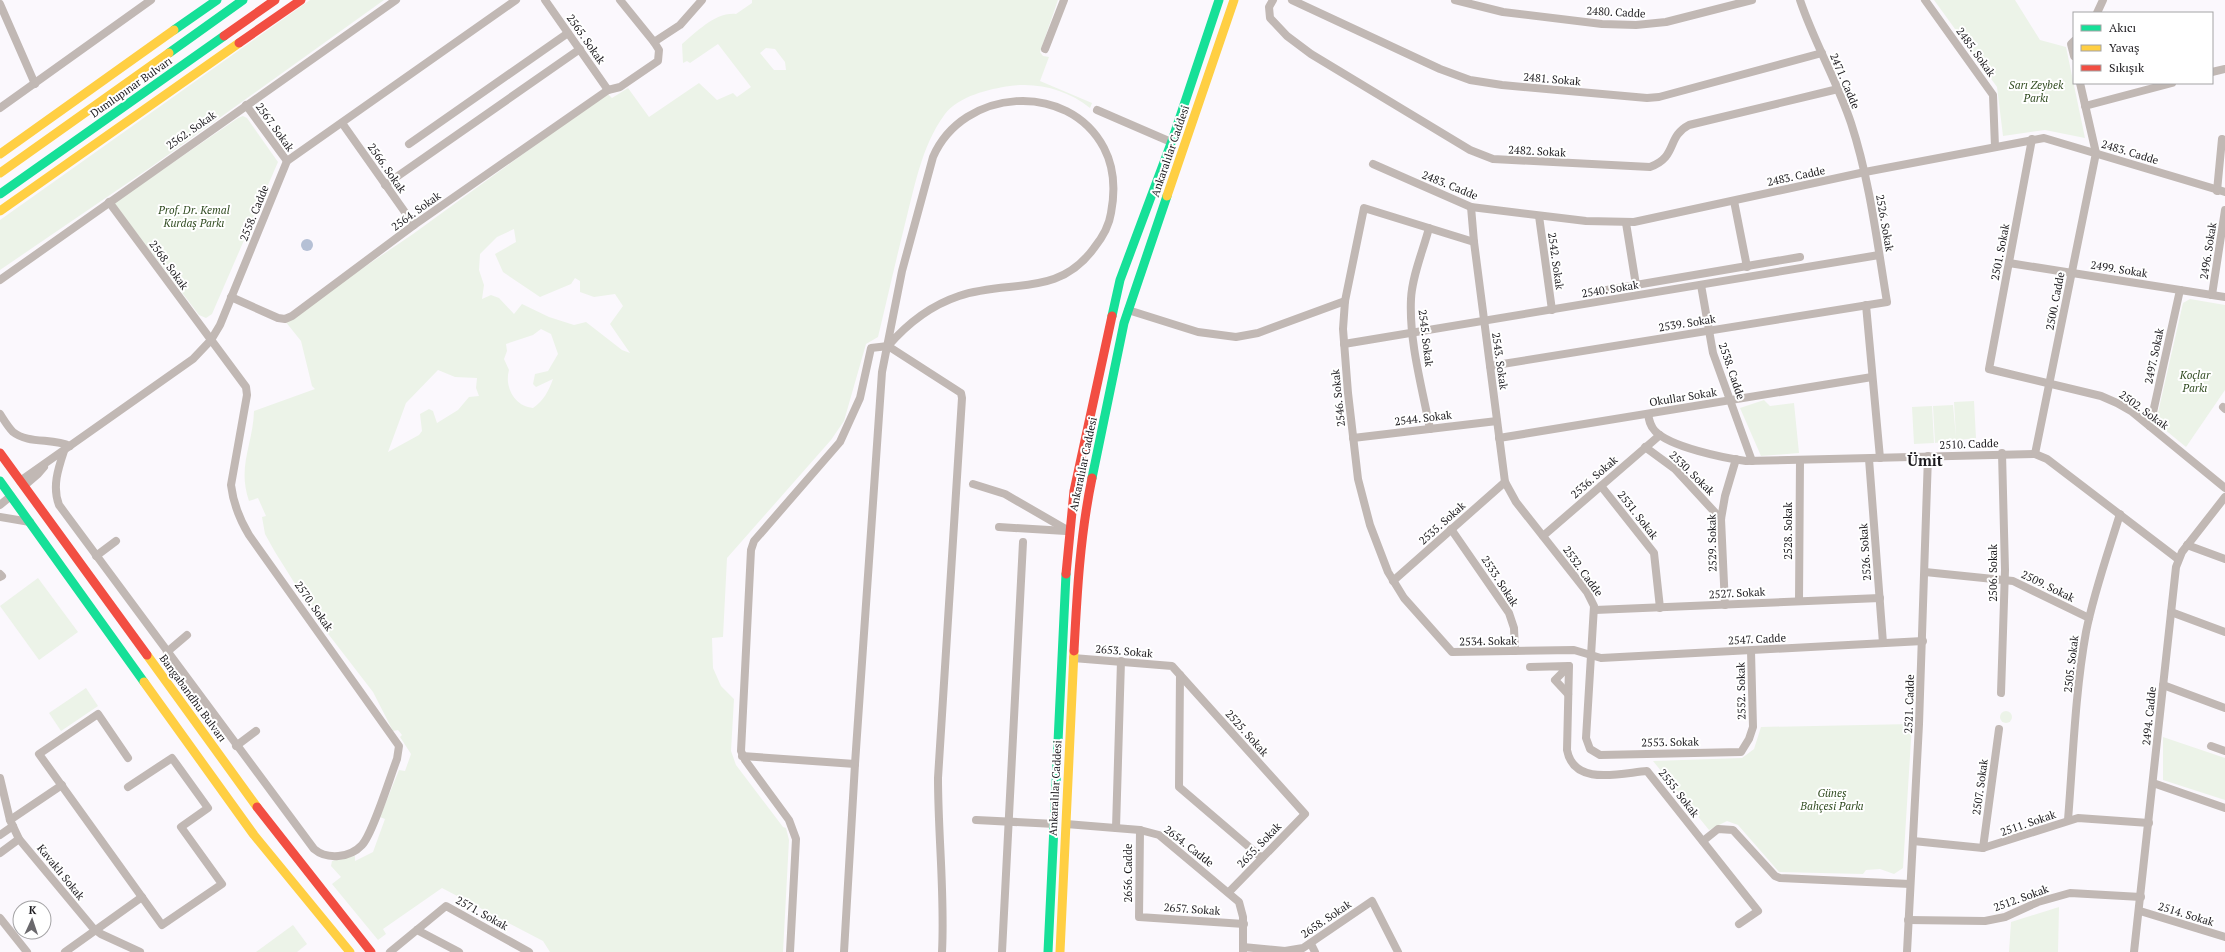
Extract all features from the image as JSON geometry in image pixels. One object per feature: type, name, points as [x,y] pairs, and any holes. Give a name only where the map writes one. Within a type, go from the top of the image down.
[{"type":"main road","points":[[0,154],[217,0]]},
{"type":"main road","name":"Dumlupınar Bulvarı","points":[[0,173],[243,0]]},
{"type":"main road","name":"Dumlupınar Bulvarı","points":[[0,194],[275,0]]},
{"type":"main road","points":[[0,212],[301,0]]},
{"type":"main road","name":"Ankaralılar Caddesi","points":[[1048,952],[1069,531],[1074,491],[1113,304],[1124,266],[1171,142],[1219,0]]},
{"type":"main road","name":"Ankaralılar Caddesi","points":[[1060,952],[1073,658],[1078,563],[1082,528],[1128,310],[1234,0]]},
{"type":"main road","points":[[1208,34],[1222,38]]},
{"type":"main road","points":[[1113,304],[1128,310]]},
{"type":"main road","name":"Bangabandhu Bulvarı","points":[[0,453],[273,829],[371,952]]},
{"type":"main road","points":[[0,481],[6,494],[30,522],[254,835],[350,952]]},
{"type":"main road","points":[[6,494],[22,484]]},
{"type":"main road","points":[[1055,824],[1066,824]]},
{"type":"street","points":[[0,108],[151,0]]},
{"type":"street","name":"2562. Sokak","points":[[0,280],[396,0]]},
{"type":"street","points":[[287,161],[516,0]]},
{"type":"street","name":"2565. Sokak","points":[[545,0],[608,90]]},
{"type":"street","points":[[620,0],[654,42],[680,25],[702,0]]},
{"type":"street","points":[[1045,49],[1064,0]]},
{"type":"street","name":"2482. Sokak","points":[[1273,0],[1269,8],[1270,18],[1303,49],[1470,150],[1493,159],[1650,168],[1665,160],[1676,136],[1681,129],[1689,125],[1838,89]]},
{"type":"street","name":"2481. Sokak","points":[[1292,0],[1440,70],[1470,80],[1502,85],[1647,98],[1659,97],[1822,53]]},
{"type":"street","name":"2480. Cadde","points":[[1455,0],[1477,7],[1510,12],[1595,23],[1636,25],[1666,22],[1752,0]]},
{"type":"street","name":"2471. Cadde","points":[[1800,0],[1838,89],[1865,172]]},
{"type":"street","name":"2485. Sokak","points":[[1925,0],[1993,95],[1995,147]]},
{"type":"street","points":[[2097,12],[2103,0]]},
{"type":"street","points":[[0,4],[35,84]]},
{"type":"street","points":[[409,144],[568,33]]},
{"type":"street","name":"2564. Sokak","points":[[231,297],[278,318],[289,317],[414,225],[608,90],[620,87],[658,61],[659,50],[654,42]]},
{"type":"street","points":[[385,185],[580,49]]},
{"type":"street","points":[[2213,72],[2225,69]]},
{"type":"street","points":[[2080,84],[2096,153]]},
{"type":"street","points":[[2085,106],[2168,84]]},
{"type":"street","points":[[790,952],[796,839],[789,820],[742,756],[741,739],[751,550],[754,541],[840,442],[860,398],[871,348],[888,346],[918,319],[941,303],[966,294],[1028,286],[1049,281],[1068,274],[1080,266],[1090,255],[1106,230],[1113,202],[1114,186],[1104,150],[1091,130],[1080,120],[1064,110],[1046,103],[1025,100],[1004,102],[984,107],[958,122],[946,134],[933,157],[902,271],[888,346],[882,372],[877,420],[844,952]]},
{"type":"street","name":"2567. Sokak","points":[[246,105],[287,161]]},
{"type":"street","points":[[1097,110],[1171,142]]},
{"type":"street","name":"2566. Sokak","points":[[342,123],[414,225]]},
{"type":"street","name":"2483. Cadde","points":[[1373,164],[1471,207],[1593,222],[1626,222],[2032,139],[2050,139],[2221,192]]},
{"type":"street","name":"2501. Sokak","points":[[1989,369],[2032,139]]},
{"type":"street","points":[[2221,192],[2222,140]]},
{"type":"street","name":"2500. Cadde","points":[[2036,454],[2096,153]]},
{"type":"street","name":"2558. Cadde","points":[[22,484],[38,474],[45,464],[193,359],[211,340],[231,297],[287,161]]},
{"type":"street","name":"2526. Sokak","points":[[1865,172],[1887,302]]},
{"type":"street","points":[[1734,201],[1746,266]]},
{"type":"street","name":"2568. Sokak","points":[[109,202],[211,340]]},
{"type":"street","name":"2543. Sokak","points":[[1471,207],[1474,242],[1505,482]]},
{"type":"street","name":"2546. Sokak","points":[[1394,582],[1380,553],[1365,510],[1357,474],[1344,344],[1345,301],[1364,208],[1429,228]]},
{"type":"street","name":"2496. Sokak","points":[[2212,295],[2225,210]]},
{"type":"street","name":"2542. Sokak","points":[[1539,216],[1552,310]]},
{"type":"street","points":[[1626,222],[1636,285]]},
{"type":"street","points":[[1429,228],[1474,242]]},
{"type":"street","name":"2545. Sokak","points":[[1429,228],[1412,291],[1413,333],[1430,429]]},
{"type":"street","name":"2540. Sokak","points":[[1344,344],[1879,255]]},
{"type":"street","points":[[1589,293],[1800,257]]},
{"type":"street","name":"2499. Sokak","points":[[2009,263],[2225,297]]},
{"type":"street","points":[[1664,280],[1666,291]]},
{"type":"street","name":"2538. Cadde","points":[[1701,285],[1708,331],[1716,363],[1752,461]]},
{"type":"street","name":"2497. Sokak","points":[[2150,426],[2180,290]]},
{"type":"street","points":[[1128,310],[1198,332],[1236,337],[1258,333],[1345,301]]},
{"type":"street","name":"2539. Sokak","points":[[1490,366],[1887,302]]},
{"type":"street","points":[[1866,305],[1880,458]]},
{"type":"street","name":"2570. Sokak","points":[[211,340],[246,389],[231,485],[244,527],[398,746],[397,759],[364,842],[356,849],[344,855],[327,856],[314,849],[236,746]]},
{"type":"street","points":[[888,346],[961,393],[962,398],[938,778],[938,813],[943,870],[944,920],[942,952]]},
{"type":"street","name":"2502. Sokak","points":[[1989,369],[2110,399],[2124,407],[2150,426],[2225,488]]},
{"type":"street","name":"Okullar Sokak","points":[[1499,438],[1872,377]]},
{"type":"street","points":[[0,414],[11,430],[19,435],[59,442],[67,449],[57,474],[56,498],[59,505],[236,746],[256,731]]},
{"type":"street","points":[[1648,414],[1651,426],[1660,435]]},
{"type":"street","name":"2544. Sokak","points":[[1353,438],[1497,421]]},
{"type":"street","name":"2510. Cadde","points":[[1660,435],[1693,448],[1736,459],[1752,461],[1869,459],[2002,453],[2036,454],[2047,459],[2178,559]]},
{"type":"street","name":"2536. Sokak","points":[[1543,536],[1660,435]]},
{"type":"street","name":"2530. Sokak","points":[[1645,447],[1675,469],[1721,519]]},
{"type":"street","name":"2506. Sokak","points":[[2001,694],[2004,579],[2002,453]]},
{"type":"street","name":"2521. Cadde","points":[[1907,952],[1923,641],[1928,456]]},
{"type":"street","name":"2529. Sokak","points":[[1725,605],[1721,519],[1725,496],[1736,459]]},
{"type":"street","name":"2526. Sokak","points":[[1869,459],[1883,643]]},
{"type":"street","name":"2528. Sokak","points":[[1799,601],[1800,460]]},
{"type":"street","name":"2535. Sokak","points":[[1394,582],[1505,482]]},
{"type":"street","name":"2532. Cadde","points":[[1505,482],[1516,502],[1590,598],[1595,610],[1586,738],[1590,749],[1600,755]]},
{"type":"street","points":[[973,484],[1005,494],[1069,531]]},
{"type":"street","name":"2531. Sokak","points":[[1601,486],[1654,553],[1660,608]]},
{"type":"street","points":[[0,505],[6,494]]},
{"type":"street","name":"2494. Cadde","points":[[2134,952],[2140,911],[2163,685],[2178,559],[2187,545],[2225,497]]},
{"type":"street","name":"2505. Sokak","points":[[2068,820],[2078,697],[2089,618],[2120,514]]},
{"type":"street","points":[[0,517],[30,522]]},
{"type":"street","points":[[999,527],[1069,531]]},
{"type":"street","name":"2533. Sokak","points":[[1452,529],[1509,613],[1514,628],[1515,651]]},
{"type":"street","points":[[96,556],[116,541]]},
{"type":"street","points":[[1002,952],[1024,542]]},
{"type":"street","points":[[2187,545],[2225,559]]},
{"type":"street","name":"2509. Sokak","points":[[1925,572],[2004,579],[2023,584],[2089,618]]},
{"type":"street","points":[[0,574],[2,576],[0,577]]},
{"type":"street","name":"2534. Sokak","points":[[1394,582],[1404,598],[1452,652],[1574,650],[1592,656]]},
{"type":"street","name":"2527. Sokak","points":[[1595,610],[1880,598]]},
{"type":"street","points":[[2171,612],[2225,632]]},
{"type":"street","points":[[166,652],[187,635]]},
{"type":"street","name":"2547. Cadde","points":[[1592,656],[1601,658],[1923,641]]},
{"type":"street","name":"2552. Sokak","points":[[1741,752],[1749,739],[1753,727],[1751,651]]},
{"type":"street","name":"2653. Sokak","points":[[1073,658],[1172,666]]},
{"type":"street","points":[[1116,828],[1121,661]]},
{"type":"street","name":"2525. Sokak","points":[[1172,666],[1305,814]]},
{"type":"street","points":[[1530,667],[1569,666]]},
{"type":"street","points":[[1568,694],[1555,680],[1569,666]]},
{"type":"street","name":"2555. Sokak","points":[[1569,666],[1567,750],[1573,764],[1582,772],[1593,775],[1647,771],[1758,911],[1739,924]]},
{"type":"street","points":[[1180,675],[1179,787],[1262,858]]},
{"type":"street","points":[[2163,685],[2225,708]]},
{"type":"street","points":[[128,758],[98,714],[39,754],[162,925],[222,884],[182,827],[208,808],[172,758],[128,787]]},
{"type":"street","name":"2507. Sokak","points":[[1983,848],[1999,729]]},
{"type":"street","points":[[2211,746],[2225,751]]},
{"type":"street","name":"2553. Sokak","points":[[1600,755],[1741,752]]},
{"type":"street","points":[[742,756],[855,764]]},
{"type":"street","name":"Kavaklı Sokak","points":[[0,778],[11,823],[19,839],[96,930],[140,952]]},
{"type":"street","points":[[2153,783],[2225,808]]},
{"type":"street","points":[[0,835],[11,823],[62,786]]},
{"type":"street","name":"2655. Sokak","points":[[1229,892],[1305,814]]},
{"type":"street","name":"2511. Sokak","points":[[1913,841],[1983,848],[2068,820],[2086,818],[2149,823]]},
{"type":"street","points":[[976,820],[1055,824]]},
{"type":"street","name":"2654. Cadde","points":[[1066,824],[1140,830],[1154,832],[1163,837],[1239,902],[1244,924],[1243,950]]},
{"type":"street","points":[[1703,841],[1718,829],[1733,830],[1775,876],[1780,878],[1910,884]]},
{"type":"street","name":"2656. Cadde","points":[[1139,917],[1140,830]]},
{"type":"street","points":[[0,853],[19,839]]},
{"type":"street","name":"2512. Sokak","points":[[1908,920],[1985,921],[2005,917],[2050,898],[2070,894],[2141,897]]},
{"type":"street","points":[[65,952],[142,897]]},
{"type":"street","name":"2658. Sokak","points":[[1243,950],[1281,951],[1299,949],[1311,944],[1372,901],[1398,952]]},
{"type":"street","name":"2571. Sokak","points":[[390,952],[398,949],[417,930],[446,906],[528,952]]},
{"type":"street","name":"2514. Sokak","points":[[2140,911],[2225,937]]},
{"type":"street","name":"2657. Sokak","points":[[1139,917],[1244,924]]},
{"type":"street","points":[[0,918],[27,952]]},
{"type":"street","points":[[417,930],[459,952]]},
{"type":"street","points":[[1311,944],[1315,952]]},
{"type":"green space","points":[[310,0],[384,0],[151,167],[0,270],[0,220]]},
{"type":"green space","points":[[752,0],[1058,0],[1040,52],[1043,56],[1049,57],[1040,81],[1092,103],[1090,108],[1072,96],[1062,92],[1042,86],[1021,85],[993,89],[975,94],[958,102],[945,114],[930,140],[919,169],[878,337],[866,344],[844,421],[831,440],[727,558],[723,637],[712,638],[713,668],[721,686],[734,699],[731,751],[736,765],[783,827],[786,828],[789,840],[783,952],[550,952],[543,941],[442,888],[383,929],[386,934],[378,940],[332,884],[341,877],[331,866],[332,861],[355,856],[355,861],[373,852],[385,819],[380,817],[399,770],[405,771],[411,754],[400,737],[402,735],[398,730],[393,731],[373,692],[319,622],[275,552],[265,534],[262,517],[266,516],[258,498],[249,501],[246,488],[245,466],[254,411],[315,389],[312,386],[301,341],[285,321],[413,234],[607,93],[612,98],[628,88],[649,117],[699,83],[717,100],[733,93],[737,97],[751,87],[718,44],[690,63],[687,61],[683,63],[682,44],[714,19],[728,14],[736,14],[752,3]],"holes":[[[766,48],[775,49],[785,62],[786,70],[774,70],[760,53]],[[514,229],[516,242],[495,254],[503,272],[540,297],[571,284],[575,278],[580,281],[580,292],[594,297],[615,294],[623,306],[610,324],[630,353],[622,350],[586,322],[574,325],[549,317],[522,304],[514,314],[499,298],[491,295],[482,299],[484,285],[479,270],[480,254],[497,237]],[[541,329],[551,334],[558,354],[548,371],[535,374],[533,384],[536,387],[553,379],[545,395],[533,408],[521,404],[512,395],[508,383],[509,370],[504,359],[507,351],[506,344],[533,335]],[[438,370],[455,377],[477,378],[476,388],[479,396],[469,397],[458,410],[437,423],[433,411],[429,409],[420,414],[422,431],[419,435],[388,452],[406,403]]]},
{"type":"green space","name":"Sarı Zeybek Parkı","points":[[1934,0],[2015,0],[2040,40],[2066,47],[2085,138],[2045,130],[2003,136],[1997,87]]},
{"type":"green space","name":"Prof. Dr. Kemal Kurdaş Parkı","points":[[243,116],[247,118],[278,162],[212,314],[206,318],[199,315],[114,203]]},
{"type":"green space","name":"Koçlar Parkı","points":[[2190,299],[2225,305],[2225,390],[2186,447],[2158,424],[2157,417],[2183,303]]},
{"type":"green space","points":[[1764,400],[1770,406],[1794,403],[1799,453],[1761,456],[1740,408]]},
{"type":"green space","points":[[1974,401],[1976,438],[1935,443],[1933,406],[1953,405],[1956,437],[1954,402]]},
{"type":"green space","points":[[1932,406],[1934,443],[1914,444],[1912,407]]},
{"type":"green space","points":[[38,578],[78,632],[39,660],[0,606]]},
{"type":"green space","points":[[86,688],[98,706],[61,731],[49,713]]},
{"type":"green space","points":[[2004,711],[2008,711],[2012,717],[2008,723],[2004,723],[2000,719],[2000,715]]},
{"type":"green space","name":"Güneş Bahçesi Parkı","points":[[1912,724],[1903,868],[1894,874],[1880,869],[1866,870],[1863,874],[1779,872],[1738,825],[1727,821],[1709,830],[1653,761],[1742,758],[1754,749],[1761,727]]},
{"type":"green space","points":[[2163,737],[2225,758],[2225,800],[2163,780]]},
{"type":"green space","points":[[2059,907],[2058,952],[2009,952],[2011,922]]},
{"type":"green space","points":[[293,925],[307,944],[297,952],[256,952]]},
{"type":"water","points":[[307,239],[311,241],[313,245],[311,249],[307,251],[303,249],[301,245],[303,241]]},
{"type":"traffic: fast","points":[[174,30],[217,0]]},
{"type":"traffic: fast","points":[[169,53],[243,0]]},
{"type":"traffic: fast","points":[[1112,316],[1120,280],[1173,138],[1219,0]]},
{"type":"traffic: fast","points":[[0,194],[224,36]]},
{"type":"traffic: fast","points":[[1092,478],[1124,323],[1167,196]]},
{"type":"traffic: fast","points":[[0,481],[144,682]]},
{"type":"traffic: fast","points":[[1048,952],[1066,574]]},
{"type":"traffic: slow","points":[[1167,196],[1234,0]]},
{"type":"traffic: slow","points":[[0,154],[174,30]]},
{"type":"traffic: slow","points":[[0,211],[239,43]]},
{"type":"traffic: slow","points":[[0,173],[169,53]]},
{"type":"traffic: slow","points":[[1060,952],[1074,651]]},
{"type":"traffic: slow","points":[[147,655],[257,807]]},
{"type":"traffic: slow","points":[[144,682],[254,835],[350,952]]},
{"type":"traffic: jam","points":[[224,36],[275,0]]},
{"type":"traffic: jam","points":[[239,43],[301,0]]},
{"type":"traffic: jam","points":[[1066,574],[1074,491],[1112,316]]},
{"type":"traffic: jam","points":[[0,453],[147,655]]},
{"type":"traffic: jam","points":[[1074,651],[1082,543],[1092,478]]},
{"type":"traffic: jam","points":[[257,807],[371,952]]},
{"type":"district","name":"Ümit","points":[[1925,461]]}]
